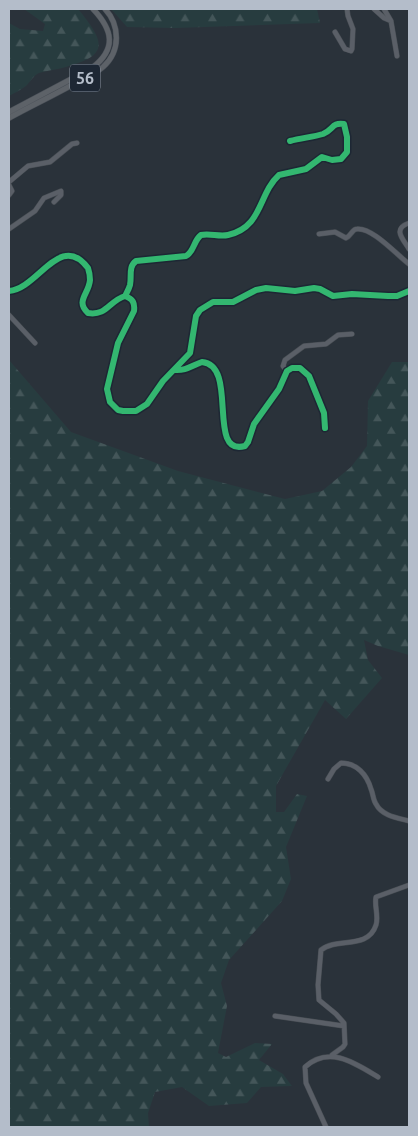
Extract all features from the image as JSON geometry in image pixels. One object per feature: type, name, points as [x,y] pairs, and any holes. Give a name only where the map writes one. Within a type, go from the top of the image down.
[{"type":"main road","name":"56","points":[[9,112],[92,68],[104,59],[110,35],[106,25],[94,9]]},
{"type":"main road","name":"56","points":[[9,118],[103,67],[114,51],[117,34],[114,23],[104,9]]},
{"type":"street","points":[[335,32],[345,49],[351,51],[353,29],[347,9]]},
{"type":"street","points":[[374,9],[384,18],[391,21]]},
{"type":"street","points":[[384,9],[391,21],[397,56]]},
{"type":"street","points":[[125,296],[130,284],[132,264],[136,261],[186,256],[191,253],[195,242],[201,235],[228,235],[245,227],[261,208],[273,180],[278,175],[306,169],[322,158],[341,159],[347,152],[346,128],[342,123],[336,124],[324,134],[290,141]]},
{"type":"street","points":[[9,196],[12,191],[9,184],[28,166],[50,162],[72,144],[78,143]]},
{"type":"street","points":[[9,229],[35,212],[44,198],[61,191],[61,195],[54,202]]},
{"type":"street","points":[[409,223],[403,225],[400,229],[400,234],[409,249]]},
{"type":"street","points":[[319,234],[335,232],[346,238],[351,236],[356,228],[368,231],[409,264]]},
{"type":"street","points":[[9,291],[23,288],[48,265],[58,258],[68,256],[78,258],[88,268],[90,281],[82,304],[88,313],[101,312],[120,297],[125,296]]},
{"type":"street","points":[[125,296],[134,303],[134,311],[118,343],[107,389],[110,402],[118,410],[136,411],[147,404],[163,381],[190,353],[196,316],[200,310],[212,302],[233,302],[256,290],[266,288],[295,291],[314,288],[333,296],[352,294],[397,296],[409,291]]},
{"type":"street","points":[[9,315],[35,343]]},
{"type":"street","points":[[287,371],[283,366],[284,360],[304,346],[326,344],[338,335],[352,334]]},
{"type":"street","points":[[174,370],[181,371],[202,362],[213,366],[217,373],[222,393],[225,436],[231,444],[237,447],[245,446],[248,442],[254,424],[279,389],[287,371],[292,368],[300,368],[309,376],[324,413],[325,428]]},
{"type":"street","points":[[328,779],[334,769],[341,764],[350,764],[358,768],[366,777],[375,804],[390,816],[409,821]]},
{"type":"street","points":[[326,1127],[306,1083],[305,1068],[309,1064],[332,1055],[345,1044],[342,1020],[319,1000],[318,985],[321,950],[330,945],[359,941],[368,936],[376,925],[376,897],[409,885]]},
{"type":"street","points":[[275,1016],[344,1026]]},
{"type":"street","points":[[332,1055],[354,1063],[378,1077]]},
{"type":"green space","points":[[24,9],[78,9],[95,33],[98,49],[94,55],[74,65],[37,74],[26,86],[9,96],[9,23],[20,29],[43,31],[45,24]]},
{"type":"green space","points":[[111,9],[317,9],[320,23],[175,28],[127,27]]},
{"type":"green space","points":[[9,360],[71,432],[178,471],[285,499],[322,491],[351,467],[367,446],[368,401],[392,362],[409,362],[409,655],[364,640],[368,660],[382,678],[346,719],[325,700],[276,786],[276,812],[284,812],[297,794],[307,796],[286,847],[291,879],[282,901],[229,960],[221,983],[227,1006],[218,1053],[226,1057],[255,1043],[272,1044],[259,1060],[283,1074],[292,1086],[261,1087],[247,1103],[209,1106],[182,1087],[155,1092],[148,1113],[149,1127],[9,1127]]},
{"type":"cycle path","points":[[125,296],[130,285],[132,266],[136,261],[186,256],[201,235],[228,235],[239,231],[254,218],[267,191],[279,175],[306,169],[322,157],[332,160],[341,159],[347,152],[347,137],[344,124],[337,124],[323,134],[290,141]]},
{"type":"cycle path","points":[[9,291],[20,288],[58,258],[68,256],[78,258],[88,268],[90,280],[83,301],[84,309],[88,313],[100,312],[125,296],[132,300],[134,311],[118,343],[107,389],[110,402],[118,410],[123,411],[136,411],[147,404],[163,381],[190,353],[196,316],[200,310],[213,302],[233,302],[256,290],[266,288],[295,291],[314,288],[333,296],[352,294],[397,296],[409,291]]},
{"type":"cycle path","points":[[174,370],[185,369],[202,362],[213,367],[219,378],[222,393],[224,425],[227,438],[233,446],[245,446],[254,424],[279,389],[287,371],[292,368],[300,368],[309,376],[324,413],[325,428]]}]
